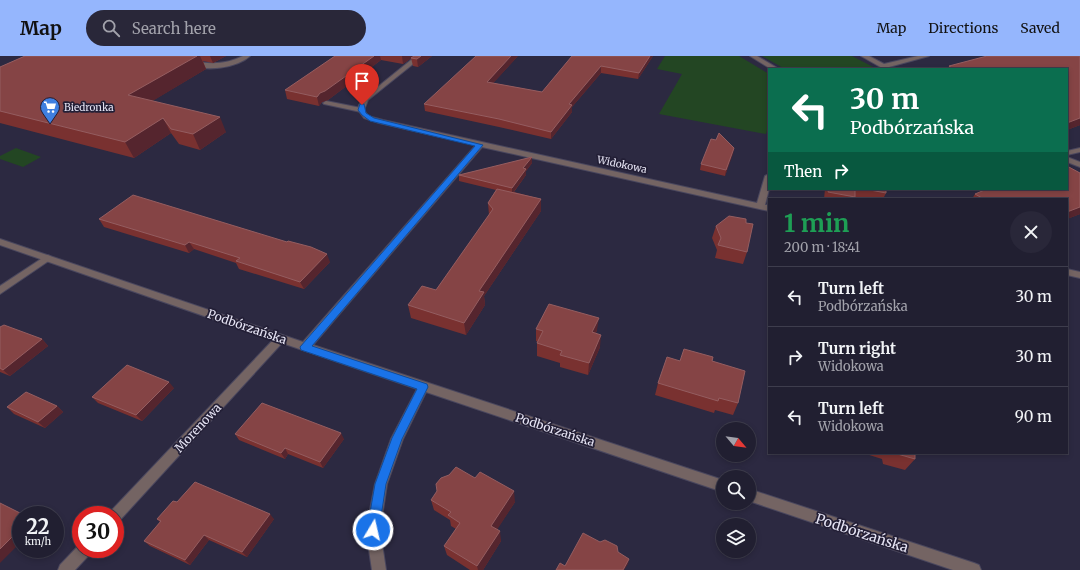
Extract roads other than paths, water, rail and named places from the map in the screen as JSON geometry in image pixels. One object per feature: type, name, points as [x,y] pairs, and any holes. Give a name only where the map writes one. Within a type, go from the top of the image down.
[{"type":"street","points":[[182,61],[213,67],[234,64],[246,56]]},
{"type":"street","points":[[326,103],[362,110],[362,105],[366,99],[420,56]]},
{"type":"street","points":[[753,56],[774,68]]},
{"type":"street","points":[[864,56],[886,68],[926,56]]},
{"type":"street","name":"Widokowa","points":[[362,110],[366,116],[377,121],[768,208]]},
{"type":"street","points":[[305,347],[480,145]]},
{"type":"street","points":[[1068,153],[1080,150]]},
{"type":"street","points":[[1068,159],[1080,165]]},
{"type":"street","points":[[760,205],[768,179]]},
{"type":"street","name":"Podbórzańska","points":[[0,242],[280,339],[716,484]]},
{"type":"street","points":[[0,291],[47,258]]},
{"type":"street","points":[[1068,272],[1080,275]]},
{"type":"street","name":"Morenowa","points":[[124,506],[280,339]]},
{"type":"street","points":[[379,570],[373,530],[381,484],[397,438],[423,387]]},
{"type":"street","name":"Podbórzańska","points":[[756,497],[974,570]]},
{"type":"street","points":[[65,570],[76,558]]},
{"type":"place","name":"Biedronka","points":[[50,124]]}]
